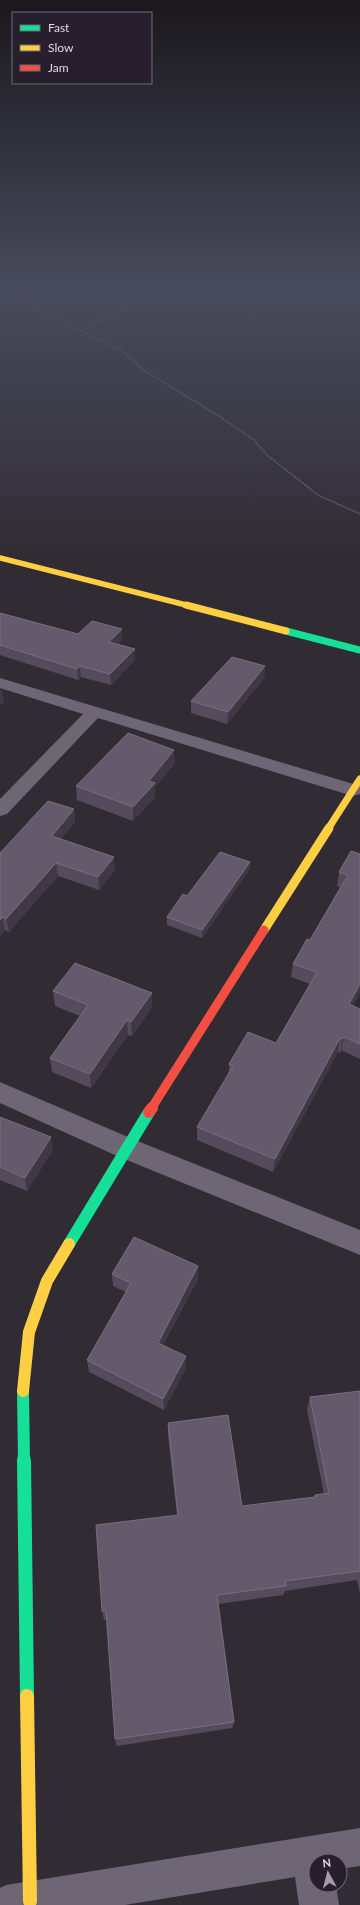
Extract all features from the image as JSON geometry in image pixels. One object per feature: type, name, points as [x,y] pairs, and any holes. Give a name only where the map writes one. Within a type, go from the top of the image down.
[{"type":"street","points":[[0,558],[360,650]]},
{"type":"street","points":[[0,682],[95,711],[356,784],[126,1148],[47,1281],[29,1332],[23,1389],[18,1903],[308,1876]]},
{"type":"street","points":[[0,810],[95,711]]},
{"type":"street","points":[[0,1092],[126,1148],[360,1243]]},
{"type":"street","points":[[348,1854],[360,1847]]},
{"type":"street","points":[[317,1893],[319,1905]]},
{"type":"path","points":[[158,379],[219,416],[254,440],[267,455],[318,496],[360,514]]},
{"type":"building","points":[[0,613],[78,634],[92,621],[122,629],[109,642],[135,649],[110,674],[80,666],[77,669],[0,645]]},
{"type":"building","points":[[232,657],[265,666],[228,712],[191,701]]},
{"type":"building","points":[[128,733],[174,750],[149,781],[155,783],[133,807],[76,786]]},
{"type":"building","points":[[48,801],[74,809],[52,836],[114,857],[98,877],[56,863],[6,919],[3,917],[0,920],[0,853]]},
{"type":"building","points":[[351,851],[360,854],[360,984],[349,1004],[360,1009],[360,1044],[344,1037],[342,1039],[340,1038],[275,1159],[197,1127],[233,1066],[229,1064],[248,1032],[276,1043],[317,972],[293,964],[307,939],[310,940],[348,875],[339,872]]},
{"type":"building","points":[[220,852],[250,862],[202,930],[167,917],[183,894],[187,896]]},
{"type":"building","points":[[75,963],[152,993],[131,1022],[127,1020],[90,1074],[50,1058],[88,1005],[53,991]]},
{"type":"building","points":[[0,1117],[51,1137],[25,1178],[0,1167]]},
{"type":"building","points":[[134,1237],[198,1266],[158,1343],[186,1356],[163,1399],[87,1360],[131,1283],[112,1274]]},
{"type":"building","points":[[360,1391],[360,1571],[285,1581],[286,1586],[217,1595],[234,1722],[115,1739],[106,1611],[102,1611],[96,1525],[178,1515],[168,1423],[228,1415],[242,1506],[315,1497],[315,1495],[329,1493],[310,1397]]},
{"type":"traffic: fast","points":[[286,631],[360,650]]},
{"type":"traffic: fast","points":[[69,1244],[149,1112]]},
{"type":"traffic: fast","points":[[23,1391],[27,1696]]},
{"type":"traffic: slow","points":[[0,558],[286,631]]},
{"type":"traffic: slow","points":[[264,930],[360,779]]},
{"type":"traffic: slow","points":[[23,1391],[29,1332],[47,1281],[69,1244]]},
{"type":"traffic: slow","points":[[27,1696],[30,1901]]},
{"type":"traffic: jam","points":[[149,1112],[264,930]]}]
